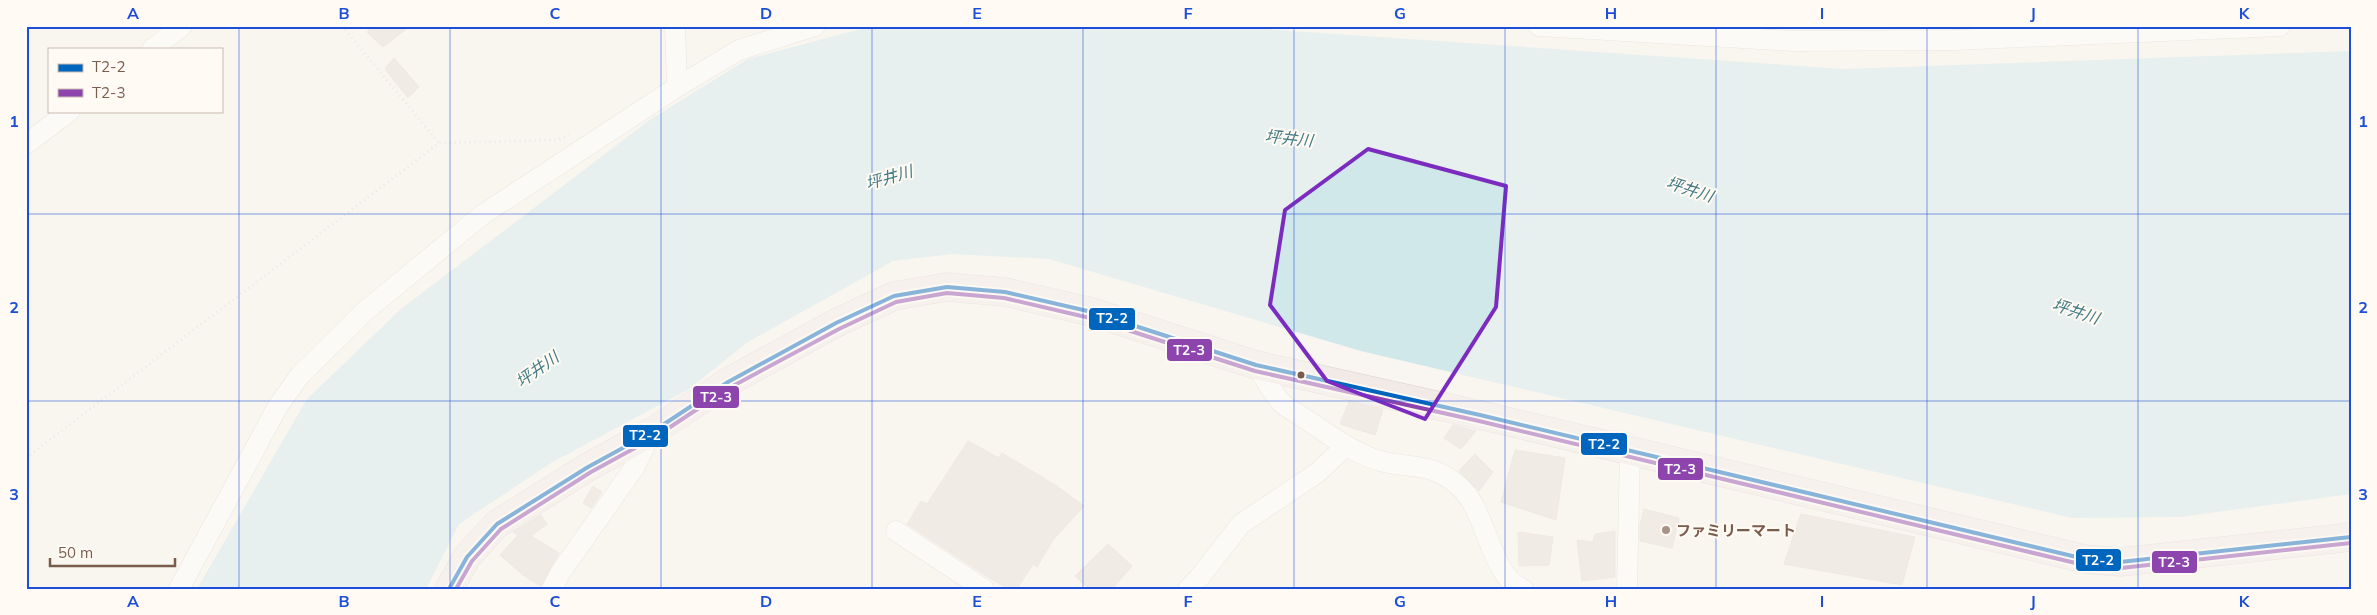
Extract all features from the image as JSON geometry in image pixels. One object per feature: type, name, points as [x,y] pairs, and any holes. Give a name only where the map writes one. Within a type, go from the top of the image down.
[{"type":"highway","points":[[449,589],[466,557],[497,524],[588,467],[652,432],[728,382],[836,323],[894,296],[947,286],[1005,292],[1092,312],[1256,365],[1480,415],[2084,559],[2120,562],[2351,537]]},
{"type":"street","points":[[153,48],[182,26]]},
{"type":"street","points":[[675,26],[677,87]]},
{"type":"street","points":[[179,589],[255,445],[278,406],[301,374],[364,312],[482,215],[677,87],[739,50],[815,26]]},
{"type":"street","points":[[1539,26],[1637,30],[1794,41],[1954,40],[2280,26]]},
{"type":"street","points":[[26,144],[69,112]]},
{"type":"street","points":[[1256,365],[1282,403],[1346,446],[1382,462],[1427,467],[1462,489],[1478,513],[1504,572],[1517,587],[1524,589]]},
{"type":"street","points":[[552,589],[560,573],[634,468],[652,432]]},
{"type":"street","points":[[1188,589],[1199,578],[1241,524],[1317,473],[1346,446]]},
{"type":"street","points":[[1627,589],[1630,452]]},
{"type":"street","points":[[896,531],[984,589]]},
{"type":"path","points":[[342,26],[439,143]]},
{"type":"path","points":[[26,458],[439,143],[557,140],[575,133]]},
{"type":"highlighted area","points":[[1368,149],[1506,186],[1496,307],[1425,419],[1327,381],[1270,305],[1285,210]]},
{"type":"water","name":"坪井川","points":[[872,26],[1220,26],[1844,69],[2351,51],[2351,494],[2179,517],[2072,518],[1361,351],[1049,259],[952,254],[893,261],[748,342],[689,389],[551,463],[459,524],[426,589],[197,589],[307,399],[401,309],[651,119],[748,59]]},
{"type":"building","points":[[374,26],[410,26],[383,47],[367,32]]},
{"type":"building","points":[[394,58],[419,87],[408,98],[385,69]]},
{"type":"building","points":[[1349,402],[1383,409],[1375,435],[1340,424]]},
{"type":"building","points":[[1453,425],[1476,431],[1461,449],[1444,438]]},
{"type":"building","points":[[968,441],[999,458],[1002,453],[1057,486],[1084,506],[1053,540],[1037,567],[1033,564],[1017,589],[1008,589],[991,579],[907,524],[921,501],[927,504]]},
{"type":"building","points":[[1515,450],[1565,458],[1556,520],[1501,502]]},
{"type":"building","points":[[1475,454],[1493,472],[1479,491],[1459,471]]},
{"type":"building","points":[[593,486],[602,492],[591,508],[583,503]]},
{"type":"building","points":[[1644,509],[1679,518],[1672,548],[1640,541],[1640,525]]},
{"type":"building","points":[[1801,514],[1915,537],[1902,585],[1784,564]]},
{"type":"building","points":[[541,515],[547,524],[531,536],[559,553],[541,586],[524,576],[500,555],[518,535],[513,532]]},
{"type":"building","points":[[1615,531],[1615,577],[1582,581],[1577,540],[1593,542],[1595,534]]},
{"type":"building","points":[[1518,532],[1553,537],[1549,565],[1519,566]]},
{"type":"building","points":[[1108,544],[1132,566],[1112,589],[1089,589],[1075,576]]},
{"type":"transit line","name":"T2-2","points":[[449,589],[467,557],[497,524],[588,467],[652,432],[728,382],[836,323],[894,296],[947,287],[1005,292],[1092,312],[1256,365],[1480,415],[2085,559],[2120,562],[2351,537]]},
{"type":"transit line","name":"T2-3","points":[[456,589],[472,561],[501,529],[591,472],[655,437],[731,387],[839,329],[896,302],[947,293],[1004,298],[1090,318],[1255,371],[1479,421],[2084,565],[2121,568],[2351,543]]},
{"type":"place","name":"ファミリーマート","points":[[1666,530]]}]
